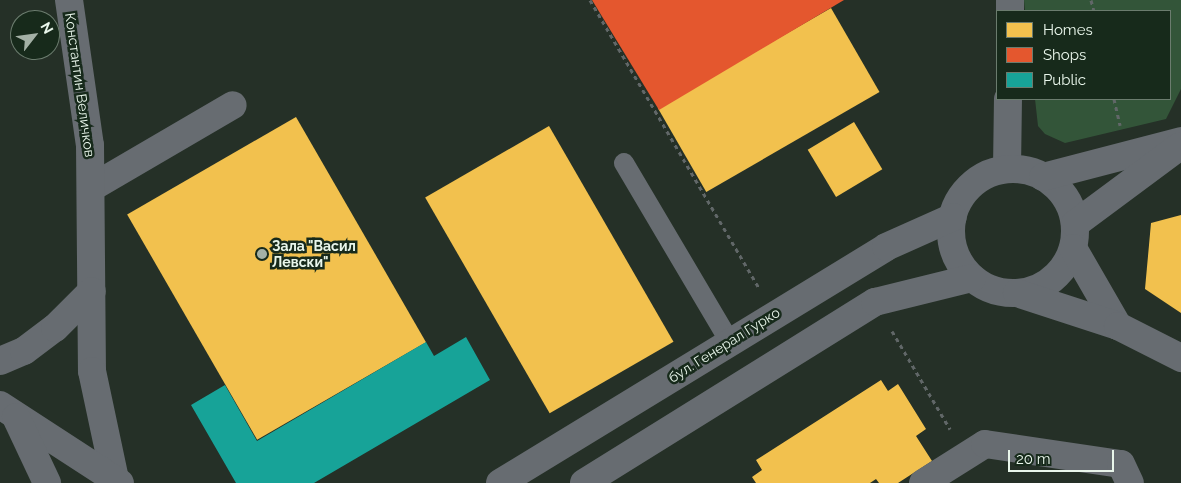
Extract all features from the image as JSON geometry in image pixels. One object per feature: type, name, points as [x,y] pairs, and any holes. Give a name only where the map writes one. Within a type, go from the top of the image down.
[{"type":"street","name":"Константин Величков","points":[[69,0],[90,145],[92,188],[92,371],[118,481]]},
{"type":"street","points":[[1007,169],[1008,100]]},
{"type":"street","points":[[92,188],[233,105]]},
{"type":"street","points":[[1043,177],[1181,141]]},
{"type":"street","points":[[1017,293],[1036,290],[1052,280],[1065,266],[1074,236],[1181,146]]},
{"type":"street","points":[[1118,326],[1074,236],[1070,205],[1059,189],[1043,177],[1025,170],[1007,169],[985,176],[966,190],[953,217],[954,250],[972,278],[993,290],[1017,293],[1118,326],[1181,358]]},
{"type":"street","name":"бул. Генерал Гурко","points":[[500,483],[886,247],[953,217]]},
{"type":"street","points":[[584,483],[875,302],[972,278]]},
{"type":"street","points":[[0,361],[24,351],[54,328],[92,291]]},
{"type":"street","points":[[8,411],[118,481]]},
{"type":"street","points":[[8,411],[47,483]]},
{"type":"street","points":[[923,483],[975,450],[1121,464],[1130,483]]},
{"type":"lane","points":[[624,163],[730,342]]},
{"type":"path","points":[[590,0],[707,194],[774,314]]},
{"type":"path","points":[[875,302],[975,450]]},
{"type":"green space","points":[[1024,0],[1181,0],[1181,89],[1166,119],[1065,143],[1045,134],[1038,126],[1035,100],[1171,100],[1171,10],[1025,10]]},
{"type":"building: Homes","points":[[831,8],[880,92],[706,192],[658,108]]},
{"type":"building: Homes","name":"Зала \"Васил Левски\"","points":[[296,117],[426,342],[257,440],[127,214]]},
{"type":"building: Homes","points":[[854,122],[882,169],[836,197],[808,150]]},
{"type":"building: Homes","points":[[549,126],[674,342],[550,413],[425,198]]},
{"type":"building: Homes","points":[[1181,215],[1181,313],[1145,289],[1151,223]]},
{"type":"building: Homes","points":[[881,380],[888,391],[898,384],[926,429],[916,436],[932,461],[898,483],[879,483],[876,479],[870,483],[756,483],[752,477],[762,470],[756,460]]},
{"type":"building: Shops","points":[[592,0],[844,0],[659,110]]},
{"type":"building: Public","points":[[466,337],[490,380],[314,483],[236,483],[191,405],[225,385],[257,441],[426,342],[434,356]]},
{"type":"place","name":"Зала \"Васил Левски\"","points":[[262,254]]}]
